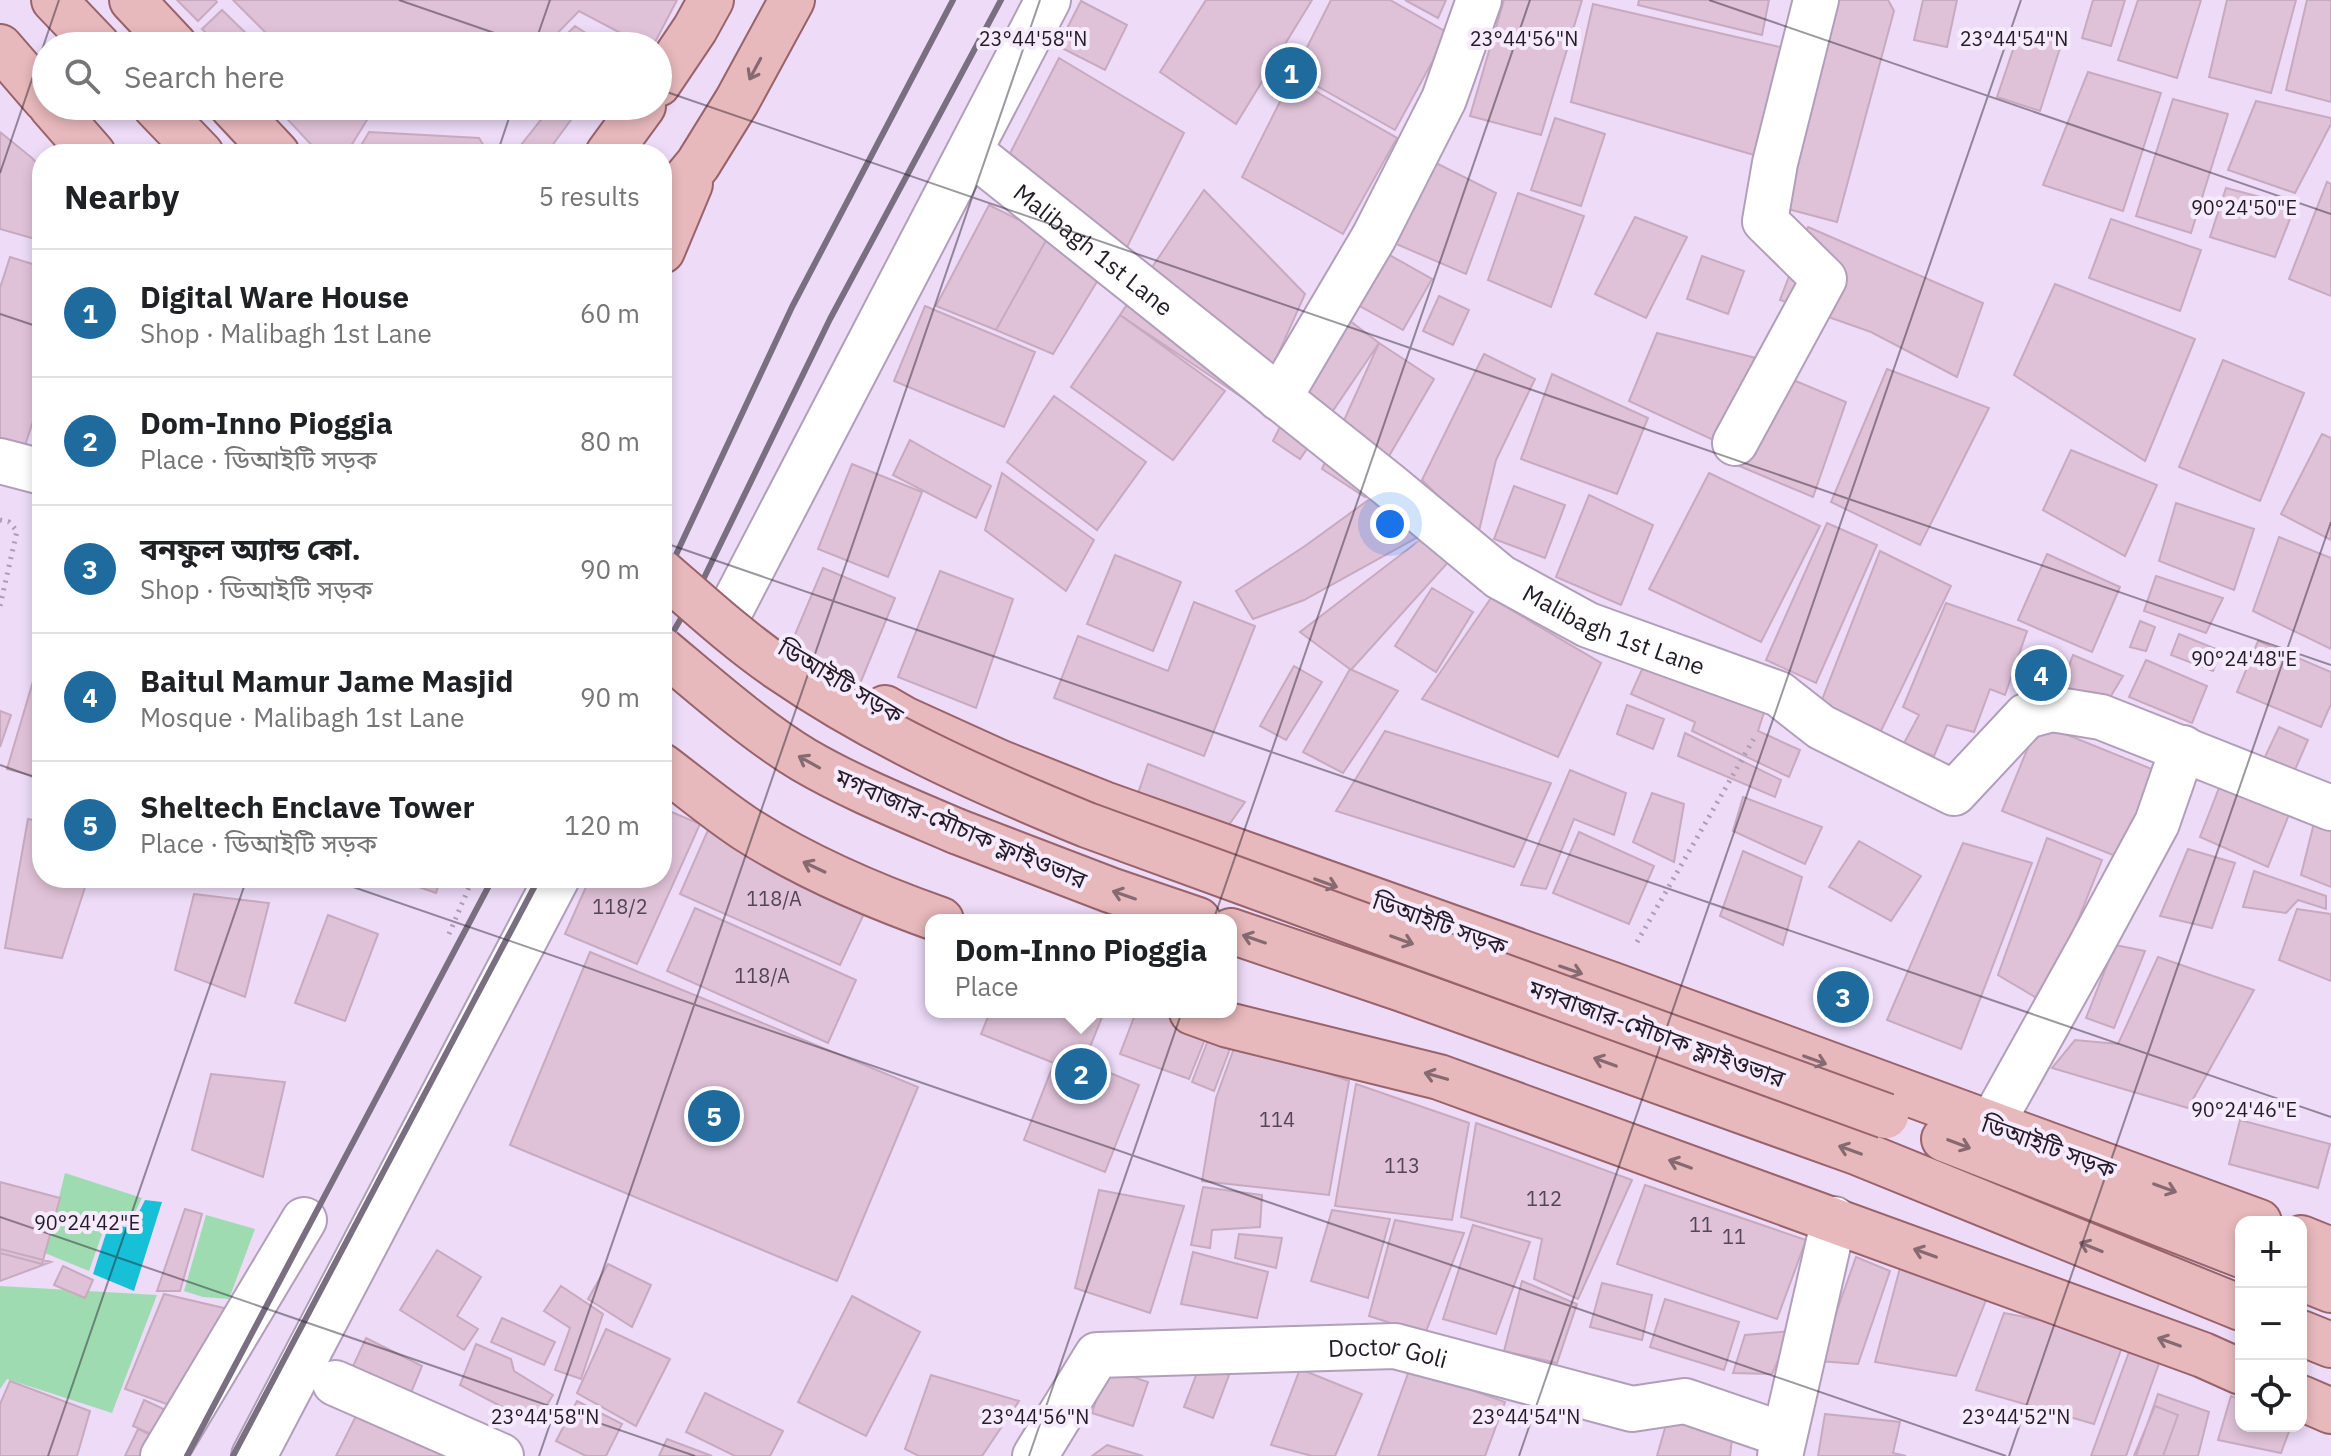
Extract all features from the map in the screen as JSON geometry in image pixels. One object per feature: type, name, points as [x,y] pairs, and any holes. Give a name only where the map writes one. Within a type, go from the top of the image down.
[{"type":"main road","points":[[54,0],[85,32]]},
{"type":"main road","points":[[132,0],[162,32]]},
{"type":"main road","points":[[167,0],[196,32]]},
{"type":"main road","points":[[672,63],[711,0]]},
{"type":"main road","points":[[672,196],[698,164],[737,101],[792,0]]},
{"type":"main road","points":[[0,47],[32,84]]},
{"type":"main road","points":[[63,120],[84,144]]},
{"type":"main road","points":[[168,120],[191,144]]},
{"type":"main road","points":[[245,120],[268,144]]},
{"type":"main road","points":[[273,120],[294,144]]},
{"type":"main road","points":[[615,144],[633,120]]},
{"type":"main road","points":[[672,227],[698,164]]},
{"type":"main road","name":"ডিআইটি সড়ক","points":[[672,559],[729,613],[904,719],[1001,763],[1104,804],[1613,985],[2242,1216]]},
{"type":"main road","name":"মগবাজার-মৌচাক ফ্লাইওভার","points":[[672,581],[721,625],[779,668],[839,707],[981,782],[1087,825],[1886,1116],[2235,1253]]},
{"type":"main road","name":"মগবাজার-মৌচাক ফ্লাইওভার","points":[[672,658],[747,719],[817,766],[901,808],[956,831],[1180,914]]},
{"type":"main road","points":[[672,774],[743,827],[798,860],[885,900],[925,914]]},
{"type":"main road","name":"মগবাজার-মৌচাক ফ্লাইওভার","points":[[1237,933],[1417,994],[1859,1153],[2235,1306]]},
{"type":"main road","points":[[1209,1018],[1439,1077],[1834,1219],[2235,1369]]},
{"type":"main road","points":[[2307,1240],[2331,1250]]},
{"type":"main road","points":[[2307,1280],[2331,1290]]},
{"type":"main road","points":[[2307,1335],[2331,1345]]},
{"type":"main road","points":[[2307,1401],[2331,1411]]},
{"type":"street","points":[[729,613],[1048,0]]},
{"type":"street","points":[[1279,398],[1374,237],[1437,113],[1479,0]]},
{"type":"street","points":[[1735,443],[1824,279],[1765,221],[1775,163],[1816,0]]},
{"type":"street","name":"Malibagh 1st Lane","points":[[970,151],[1500,577],[1588,625],[1779,694],[1821,727],[1954,793],[2026,716],[2052,709],[2101,717],[2331,808]]},
{"type":"street","points":[[0,461],[32,469]]},
{"type":"street","points":[[1991,1125],[2157,823],[2183,748]]},
{"type":"street","points":[[254,1456],[552,888]]},
{"type":"street","name":"Doctor Goli","points":[[1035,1456],[1097,1355],[1395,1346],[1632,1409],[1685,1401],[1782,1445],[1834,1219]]},
{"type":"street","points":[[163,1456],[304,1220]]},
{"type":"street","points":[[335,1383],[501,1456]]},
{"type":"path","points":[[0,520],[9,522],[17,531],[0,606]]},
{"type":"path","points":[[1613,985],[1779,694]]},
{"type":"path","points":[[449,934],[469,888]]},
{"type":"green space","points":[[65,1173],[142,1198],[129,1225],[107,1220],[89,1271],[45,1253]]},
{"type":"green space","points":[[206,1215],[255,1229],[229,1299],[203,1297],[184,1291]]},
{"type":"green space","points":[[0,1286],[157,1295],[112,1413],[7,1379],[0,1389]]},
{"type":"water","points":[[145,1200],[162,1202],[134,1291],[93,1274],[109,1224],[131,1228]]},
{"type":"building","points":[[177,0],[215,0],[217,2],[198,21]]},
{"type":"building","points":[[233,0],[677,0],[660,32],[619,32],[579,11],[559,32],[265,32]]},
{"type":"building","points":[[1206,0],[1312,0],[1236,124],[1160,72]]},
{"type":"building","points":[[1331,0],[1390,0],[1448,33],[1395,130],[1294,73]]},
{"type":"building","points":[[1405,0],[1446,0],[1438,18]]},
{"type":"building","points":[[1504,0],[1582,0],[1541,135],[1470,116]]},
{"type":"building","points":[[1639,0],[1769,0],[1762,35],[1638,5]]},
{"type":"building","points":[[1816,0],[1888,0],[1894,11],[1837,222],[1769,204]]},
{"type":"building","points":[[1923,0],[1957,0],[1947,47],[1914,40]]},
{"type":"building","points":[[2093,0],[2125,0],[2111,46],[2082,38]]},
{"type":"building","points":[[2138,0],[2201,0],[2177,78],[2118,60]]},
{"type":"building","points":[[2227,0],[2296,0],[2271,93],[2209,77]]},
{"type":"building","points":[[2307,0],[2331,0],[2331,102],[2286,90]]},
{"type":"building","points":[[1081,1],[1127,25],[1105,70],[1058,46]]},
{"type":"building","points":[[1593,4],[1789,49],[1761,157],[1571,102]]},
{"type":"building","points":[[222,10],[245,32],[205,32],[202,29]]},
{"type":"building","points":[[575,26],[584,32],[569,32]]},
{"type":"building","points":[[2066,29],[2040,111],[1997,97],[2018,35]]},
{"type":"building","points":[[1059,58],[1184,133],[1125,251],[1004,165]]},
{"type":"building","points":[[2088,72],[2161,93],[2123,211],[2043,185]]},
{"type":"building","points":[[1292,78],[1397,138],[1343,234],[1242,177]]},
{"type":"building","points":[[2173,99],[2228,114],[2191,233],[2136,216]]},
{"type":"building","points":[[2256,101],[2331,118],[2331,124],[2295,193],[2228,170]]},
{"type":"building","points":[[1555,118],[1605,134],[1581,206],[1531,190]]},
{"type":"building","points":[[288,120],[367,120],[352,144],[311,144]]},
{"type":"building","points":[[541,120],[571,120],[553,144],[522,144]]},
{"type":"building","points":[[0,132],[32,158],[32,238],[0,229]]},
{"type":"building","points":[[369,132],[479,138],[483,144],[362,144]]},
{"type":"building","points":[[1428,159],[1496,193],[1466,274],[1394,243]]},
{"type":"building","points":[[2327,182],[2331,184],[2331,296],[2289,279]]},
{"type":"building","points":[[2226,188],[2295,206],[2275,257],[2210,237]]},
{"type":"building","points":[[1204,190],[1305,294],[1255,406],[1120,315]]},
{"type":"building","points":[[1518,193],[1584,216],[1551,307],[1488,280]]},
{"type":"building","points":[[989,205],[1049,235],[996,330],[936,306]]},
{"type":"building","points":[[1635,217],[1687,237],[1646,318],[1595,294]]},
{"type":"building","points":[[2111,219],[2201,250],[2180,311],[2089,278]]},
{"type":"building","points":[[1808,227],[1983,303],[1957,377],[1871,332],[1780,300]]},
{"type":"building","points":[[1049,235],[1101,275],[1053,354],[996,330]]},
{"type":"building","points":[[1377,248],[1432,279],[1403,330],[1349,300]]},
{"type":"building","points":[[1702,256],[1744,271],[1728,314],[1687,299]]},
{"type":"building","points":[[10,257],[32,264],[32,424],[23,452],[0,444],[0,288]]},
{"type":"building","points":[[2055,284],[2195,339],[2145,461],[2014,375]]},
{"type":"building","points":[[1439,296],[1469,310],[1453,345],[1423,331]]},
{"type":"building","points":[[925,306],[1035,352],[1004,427],[894,381]]},
{"type":"building","points":[[1337,311],[1379,343],[1300,459],[1273,441]]},
{"type":"building","points":[[1120,315],[1225,391],[1173,460],[1071,387]]},
{"type":"building","points":[[1657,333],[1756,358],[1724,445],[1629,401]]},
{"type":"building","points":[[1379,343],[1434,379],[1365,497],[1322,469]]},
{"type":"building","points":[[1484,354],[1535,379],[1496,460],[1478,535],[1422,480]]},
{"type":"building","points":[[2223,360],[2304,393],[2260,501],[2179,467]]},
{"type":"building","points":[[1887,369],[1989,408],[1920,545],[1831,502]]},
{"type":"building","points":[[1774,372],[1846,402],[1813,497],[1732,463]]},
{"type":"building","points":[[1552,374],[1648,418],[1617,494],[1521,459]]},
{"type":"building","points":[[1054,396],[1146,462],[1097,530],[1007,462]]},
{"type":"building","points":[[2322,434],[2331,438],[2331,540],[2281,514]]},
{"type":"building","points":[[910,440],[991,486],[976,518],[893,475]]},
{"type":"building","points":[[2071,450],[2157,485],[2125,556],[2043,510]]},
{"type":"building","points":[[852,464],[922,492],[888,577],[818,549]]},
{"type":"building","points":[[1002,473],[1094,540],[1066,591],[985,530]]},
{"type":"building","points":[[1709,473],[1820,526],[1761,642],[1649,589]]},
{"type":"building","points":[[1389,485],[1416,538],[1304,600],[1253,619],[1236,591]]},
{"type":"building","points":[[1514,486],[1565,505],[1545,558],[1494,539]]},
{"type":"building","points":[[1589,495],[1653,525],[1621,605],[1556,577]]},
{"type":"building","points":[[2176,503],[2254,529],[2234,590],[2159,561]]},
{"type":"building","points":[[1827,523],[1877,545],[1816,683],[1766,660]]},
{"type":"building","points":[[1429,533],[1451,559],[1351,670],[1300,632]]},
{"type":"building","points":[[2279,537],[2331,558],[2331,649],[2253,611]]},
{"type":"building","points":[[1880,551],[1951,586],[1881,731],[1820,705]]},
{"type":"building","points":[[2047,554],[2120,587],[2092,652],[2018,620]]},
{"type":"building","points":[[1115,555],[1181,582],[1153,651],[1087,624]]},
{"type":"building","points":[[823,568],[895,598],[853,701],[780,670]]},
{"type":"building","points":[[940,571],[1013,599],[976,708],[898,677]]},
{"type":"building","points":[[2156,576],[2223,598],[2206,633],[2144,611]]},
{"type":"building","points":[[1432,588],[1473,612],[1436,672],[1395,646]]},
{"type":"building","points":[[1491,598],[1601,663],[1558,757],[1422,699]]},
{"type":"building","points":[[1194,602],[1255,626],[1204,756],[1054,698],[1078,636],[1168,671]]},
{"type":"building","points":[[1946,603],[2027,631],[2005,695],[1990,689],[1974,732],[1947,725],[1934,756],[1903,745],[1919,715],[1903,707]]},
{"type":"building","points":[[2140,621],[2155,627],[2146,651],[2130,647]]},
{"type":"building","points":[[2179,634],[2221,651],[2213,671],[2171,655]]},
{"type":"building","points":[[2258,641],[2331,672],[2331,704],[2321,727],[2237,692]]},
{"type":"building","points":[[2073,655],[2123,676],[2100,714],[2057,698]]},
{"type":"building","points":[[1648,656],[1766,706],[1758,731],[1800,750],[1789,777],[1692,731],[1695,722],[1631,694]]},
{"type":"building","points":[[2146,660],[2207,686],[2192,723],[2129,697]]},
{"type":"building","points":[[1294,666],[1322,682],[1286,740],[1260,726]]},
{"type":"building","points":[[1350,669],[1398,691],[1343,773],[1303,752]]},
{"type":"building","points":[[32,685],[32,775],[7,769]]},
{"type":"building","points":[[1627,705],[1664,719],[1653,749],[1617,734]]},
{"type":"building","points":[[0,711],[11,715],[0,747]]},
{"type":"building","points":[[2038,723],[2159,772],[2123,859],[2002,811]]},
{"type":"building","points":[[2279,727],[2308,740],[2287,788],[2256,776]]},
{"type":"building","points":[[1385,731],[1551,783],[1514,867],[1336,811]]},
{"type":"building","points":[[1685,733],[1781,780],[1775,797],[1678,756]]},
{"type":"building","points":[[1148,764],[1245,802],[1226,829],[1130,817]]},
{"type":"building","points":[[1570,770],[1626,793],[1614,835],[1574,819],[1546,889],[1521,885]]},
{"type":"building","points":[[2224,775],[2294,802],[2268,867],[2200,837]]},
{"type":"building","points":[[1652,793],[1684,804],[1674,862],[1633,842]]},
{"type":"building","points":[[1743,797],[1822,827],[1805,864],[1733,831]]},
{"type":"building","points":[[2318,807],[2331,812],[2331,887],[2301,875]]},
{"type":"building","points":[[672,812],[700,824],[672,886]]},
{"type":"building","points":[[28,819],[32,820],[32,888],[85,888],[62,958],[5,948]]},
{"type":"building","points":[[708,830],[869,903],[840,965],[680,894]]},
{"type":"building","points":[[1579,832],[1654,866],[1629,924],[1553,893]]},
{"type":"building","points":[[2047,838],[2102,860],[2045,1003],[1998,975]]},
{"type":"building","points":[[1859,841],[1921,876],[1891,921],[1829,887]]},
{"type":"building","points":[[1963,843],[2032,863],[1961,1049],[1887,1020]]},
{"type":"building","points":[[2188,849],[2235,863],[2212,928],[2160,916]]},
{"type":"building","points":[[1743,851],[1802,877],[1783,945],[1720,916]]},
{"type":"building","points":[[2254,871],[2326,896],[2326,909],[2298,900],[2286,913],[2243,907]]},
{"type":"building","points":[[586,888],[671,888],[637,964],[565,934]]},
{"type":"building","points":[[194,894],[269,903],[245,997],[175,970]]},
{"type":"building","points":[[695,908],[856,980],[828,1043],[667,971]]},
{"type":"building","points":[[2297,909],[2331,914],[2331,981],[2279,960]]},
{"type":"building","points":[[328,915],[378,934],[345,1021],[295,1003]]},
{"type":"building","points":[[2115,945],[2145,951],[2114,1028],[2086,1018]]},
{"type":"building","points":[[590,952],[918,1087],[837,1281],[510,1145]]},
{"type":"building","points":[[2158,957],[2254,990],[2188,1108],[2052,1068],[2075,1040],[2118,1044]]},
{"type":"building","points":[[988,1018],[1102,1018],[1084,1062],[1139,1085],[1105,1172],[1024,1140],[1054,1063],[981,1034]]},
{"type":"building","points":[[1134,1018],[1179,1018],[1209,1029],[1189,1079],[1120,1054]]},
{"type":"building","points":[[1134,1018],[1179,1018],[1209,1029],[1189,1079],[1120,1054]]},
{"type":"building","points":[[1212,1030],[1234,1038],[1214,1091],[1192,1082]]},
{"type":"building","points":[[1212,1030],[1234,1038],[1214,1091],[1192,1082]]},
{"type":"building","points":[[1237,1040],[1349,1081],[1329,1195],[1202,1181],[1216,1098]]},
{"type":"building","points":[[211,1074],[285,1082],[263,1177],[192,1150]]},
{"type":"building","points":[[1356,1084],[1469,1123],[1452,1220],[1335,1206]]},
{"type":"building","points":[[2240,1120],[2330,1144],[2318,1188],[2229,1164]]},
{"type":"building","points":[[1476,1123],[1632,1180],[1578,1299],[1534,1279],[1542,1239],[1461,1217]]},
{"type":"building","points":[[0,1182],[60,1198],[42,1264],[0,1253]]},
{"type":"building","points":[[1645,1185],[1806,1240],[1777,1319],[1617,1264]]},
{"type":"building","points":[[1203,1187],[1262,1195],[1260,1227],[1212,1230],[1210,1248],[1191,1245]]},
{"type":"building","points":[[1099,1190],[1184,1206],[1150,1313],[1075,1288]]},
{"type":"building","points":[[185,1209],[202,1214],[180,1291],[157,1291]]},
{"type":"building","points":[[1332,1210],[1390,1219],[1368,1298],[1311,1281]]},
{"type":"building","points":[[1395,1220],[1464,1233],[1425,1334],[1369,1316]]},
{"type":"building","points":[[1473,1225],[1530,1242],[1496,1334],[1443,1319]]},
{"type":"building","points":[[1239,1234],[1282,1238],[1276,1268],[1235,1258]]},
{"type":"building","points":[[0,1249],[51,1262],[0,1281]]},
{"type":"building","points":[[437,1250],[481,1277],[457,1316],[478,1329],[464,1350],[400,1310]]},
{"type":"building","points":[[1193,1252],[1268,1272],[1257,1318],[1181,1304]]},
{"type":"building","points":[[1856,1257],[1890,1271],[1858,1364],[1819,1361]]},
{"type":"building","points":[[608,1264],[651,1285],[632,1327],[588,1299]]},
{"type":"building","points":[[63,1266],[93,1280],[85,1298],[54,1285]]},
{"type":"building","points":[[1900,1268],[1988,1295],[1956,1376],[1875,1362]]},
{"type":"building","points":[[1522,1281],[1577,1304],[1557,1363],[1504,1351]]},
{"type":"building","points":[[1602,1283],[1652,1295],[1642,1340],[1590,1327]]},
{"type":"building","points":[[561,1286],[603,1314],[581,1379],[555,1370],[570,1328],[544,1311]]},
{"type":"building","points":[[164,1294],[228,1309],[175,1407],[125,1389]]},
{"type":"building","points":[[852,1296],[920,1332],[866,1436],[798,1402]]},
{"type":"building","points":[[1665,1299],[1739,1322],[1724,1370],[1650,1347]]},
{"type":"building","points":[[2004,1313],[2126,1336],[2094,1424],[1976,1390]]},
{"type":"building","points":[[502,1318],[555,1342],[544,1365],[491,1342]]},
{"type":"building","points":[[606,1329],[670,1359],[636,1426],[577,1393]]},
{"type":"building","points":[[1791,1331],[1772,1374],[1733,1373],[1745,1335]]},
{"type":"building","points":[[366,1338],[422,1366],[406,1405],[348,1377]]},
{"type":"building","points":[[2133,1341],[2163,1352],[2126,1456],[2091,1456]]},
{"type":"building","points":[[476,1344],[511,1359],[514,1371],[553,1395],[535,1424],[460,1385]]},
{"type":"building","points":[[1200,1365],[1229,1375],[1213,1418],[1184,1407]]},
{"type":"building","points":[[1107,1368],[1148,1382],[1133,1426],[1092,1413]]},
{"type":"building","points":[[1410,1368],[1505,1402],[1485,1456],[1378,1456]]},
{"type":"building","points":[[1300,1369],[1362,1394],[1335,1456],[1312,1456],[1271,1445]]},
{"type":"building","points":[[931,1375],[1019,1401],[982,1456],[919,1456],[905,1449]]},
{"type":"building","points":[[10,1381],[90,1411],[77,1456],[0,1456],[0,1404]]},
{"type":"building","points":[[705,1393],[783,1431],[770,1456],[735,1456],[686,1432]]},
{"type":"building","points":[[2158,1394],[2209,1412],[2198,1456],[2136,1456]]},
{"type":"building","points":[[2231,1396],[2235,1398],[2235,1432],[2289,1432],[2281,1453],[2218,1440]]},
{"type":"building","points":[[144,1400],[170,1412],[160,1438],[133,1426]]},
{"type":"building","points":[[577,1401],[622,1424],[606,1456],[586,1456],[556,1441]]},
{"type":"building","points":[[363,1402],[469,1456],[336,1456]]},
{"type":"building","points":[[2155,1406],[2178,1415],[2163,1456],[2134,1456]]},
{"type":"building","points":[[1671,1407],[1734,1421],[1730,1456],[1657,1456]]},
{"type":"building","points":[[1825,1414],[1900,1422],[1893,1453],[1906,1456],[1818,1456]]},
{"type":"building","points":[[138,1429],[162,1440],[155,1456],[125,1456]]},
{"type":"building","points":[[667,1439],[712,1456],[659,1456]]},
{"type":"building","points":[[1107,1445],[1143,1456],[1092,1456]]},
{"type":"railway","points":[[672,563],[792,307],[953,0]]},
{"type":"railway","points":[[672,634],[701,584],[830,319],[1001,0]]},
{"type":"railway","points":[[187,1456],[488,888]]},
{"type":"railway","points":[[233,1456],[534,888]]},
{"type":"place","name":"Digital Ware House","points":[[1291,73]]},
{"type":"place","name":"Baitul Mamur Jame Masjid","points":[[2041,675]]},
{"type":"place","name":"বনফুল অ্যান্ড কো.","points":[[1843,997]]},
{"type":"place","name":"Dom-Inno Pioggia","points":[[1081,1074]]},
{"type":"place","name":"Sheltech Enclave Tower","points":[[714,1116]]}]
